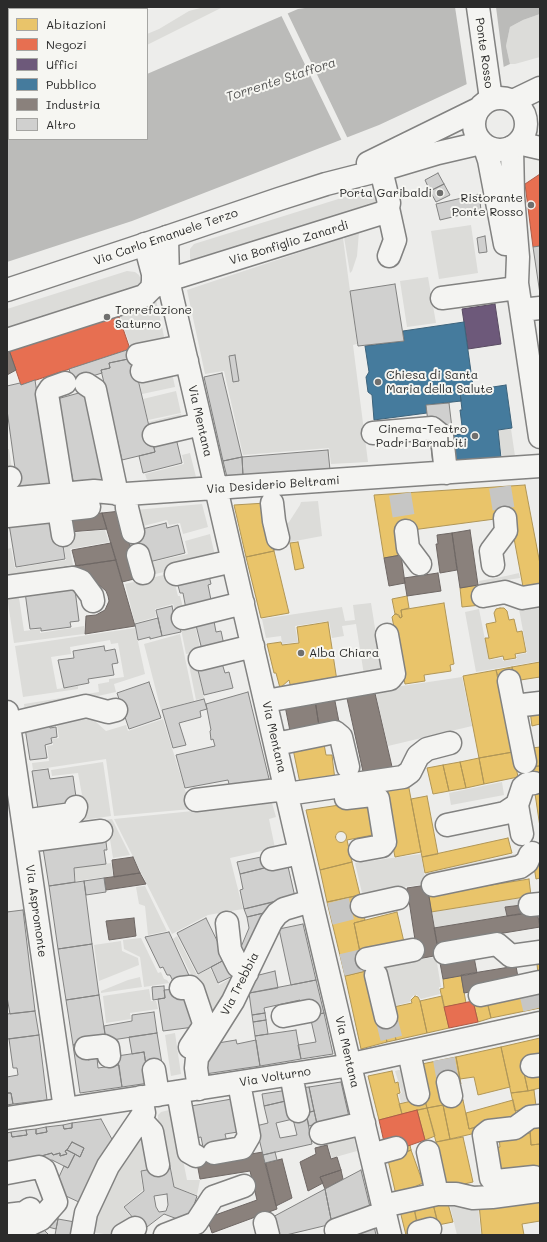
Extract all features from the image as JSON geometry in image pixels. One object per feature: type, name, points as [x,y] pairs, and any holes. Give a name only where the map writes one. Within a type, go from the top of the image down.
[{"type":"street","name":"Ponte Rosso","points":[[478,7],[486,98]]},
{"type":"street","points":[[513,101],[540,88]]},
{"type":"street","points":[[517,286],[518,257],[513,196],[515,145],[522,137],[533,118],[513,101],[506,98],[486,98],[475,115],[474,126],[478,149],[517,286],[530,309],[540,437]]},
{"type":"street","name":"Via Carlo Emanuele Terzo","points":[[326,184],[486,98]]},
{"type":"street","points":[[478,149],[497,150],[515,145],[540,148]]},
{"type":"street","name":"Via Carlo Emanuele Terzo","points":[[7,290],[167,237],[278,198],[438,153],[478,149]]},
{"type":"street","points":[[381,170],[389,198],[388,208],[395,240],[389,256]]},
{"type":"street","name":"Via Bonfiglio Zanardi","points":[[7,340],[144,296],[160,284],[375,216],[388,208]]},
{"type":"street","name":"Via Mentana","points":[[167,237],[160,284],[185,354],[266,700],[300,853],[335,966],[323,1008],[350,1065],[390,1235]]},
{"type":"street","points":[[145,244],[153,274],[160,284]]},
{"type":"street","points":[[442,298],[517,286]]},
{"type":"street","points":[[140,364],[185,354]]},
{"type":"street","points":[[63,535],[61,502],[47,394],[51,388],[76,384],[95,390],[121,471],[121,494],[127,508],[133,532]]},
{"type":"street","points":[[154,435],[201,424]]},
{"type":"street","points":[[373,433],[432,428],[442,436],[446,473]]},
{"type":"street","name":"Via Desiderio Beltrami","points":[[8,485],[61,502],[94,491],[121,494],[216,488],[399,485],[446,473],[499,478],[540,466]]},
{"type":"street","points":[[7,516],[61,502],[89,507]]},
{"type":"street","points":[[272,503],[278,538]]},
{"type":"street","points":[[493,565],[491,551],[506,531],[504,518]]},
{"type":"street","points":[[406,530],[408,548],[420,564]]},
{"type":"street","points":[[176,574],[233,560]]},
{"type":"street","points":[[7,587],[73,578],[81,581],[92,596],[93,601]]},
{"type":"street","points":[[483,596],[505,592],[522,598],[540,595]]},
{"type":"street","points":[[183,618],[243,603]]},
{"type":"street","points":[[266,700],[390,679],[394,674],[387,635]]},
{"type":"street","points":[[200,659],[253,646]]},
{"type":"street","points":[[509,681],[514,706],[529,739],[525,762]]},
{"type":"street","points":[[514,706],[540,703]]},
{"type":"street","points":[[8,718],[86,706],[108,712],[116,710]]},
{"type":"street","name":"Via Aspromonte","points":[[8,718],[20,832],[72,1050],[65,1109]]},
{"type":"street","points":[[276,744],[335,732],[341,736],[348,767]]},
{"type":"street","points":[[288,797],[403,777],[410,772],[418,756],[427,749],[450,743]]},
{"type":"street","points":[[522,834],[517,805],[523,787],[527,784],[534,783]]},
{"type":"street","points":[[196,800],[372,794],[378,799],[385,842],[382,846],[360,850]]},
{"type":"street","points":[[447,825],[505,813],[517,805]]},
{"type":"street","points":[[20,832],[72,814],[76,808]]},
{"type":"street","points":[[20,832],[101,831]]},
{"type":"street","points":[[272,859],[300,853]]},
{"type":"street","points":[[433,885],[520,867],[527,862],[532,853]]},
{"type":"street","points":[[362,906],[398,898]]},
{"type":"street","name":"Via Trebbia","points":[[173,1093],[196,1068],[197,1058],[230,1006],[271,922],[277,914],[284,909],[319,911]]},
{"type":"street","points":[[227,923],[230,950],[238,966],[247,973]]},
{"type":"street","points":[[445,953],[497,944],[511,956],[540,952]]},
{"type":"street","points":[[386,1017],[372,967],[413,950]]},
{"type":"street","points":[[181,988],[190,987],[193,990],[204,1023],[202,1029],[186,1052],[184,1063]]},
{"type":"street","points":[[480,995],[534,998]]},
{"type":"street","name":"Via Volturno","points":[[7,1118],[350,1065],[399,1050],[442,1052],[534,998]]},
{"type":"street","points":[[283,1016],[323,1008]]},
{"type":"street","points":[[82,1235],[86,1213],[108,1166],[141,1120],[144,1113],[173,1093],[185,1077],[181,1034]]},
{"type":"street","points":[[72,1050],[104,1046],[108,1048],[109,1056]]},
{"type":"street","points":[[399,1050],[418,1094]]},
{"type":"street","points":[[154,1070],[173,1093],[189,1152],[205,1155],[242,1148],[249,1136],[246,1082]]},
{"type":"street","points":[[291,1074],[298,1111]]},
{"type":"street","points":[[246,1082],[262,1118]]},
{"type":"street","points":[[446,1194],[473,1198],[492,1197],[536,1184],[496,1181],[491,1178],[484,1135],[489,1132],[515,1128],[530,1117],[540,1116]]},
{"type":"street","points":[[141,1120],[152,1132],[158,1165]]},
{"type":"street","points":[[321,1132],[364,1123]]},
{"type":"street","points":[[336,1230],[372,1217],[384,1210],[476,1188],[480,1183],[471,1139]]},
{"type":"street","points":[[371,1155],[396,1148]]},
{"type":"street","points":[[428,1152],[446,1194]]},
{"type":"street","points":[[7,1173],[38,1167],[44,1170],[56,1202],[86,1213]]},
{"type":"street","points":[[165,1235],[196,1223],[213,1196],[244,1186]]},
{"type":"street","points":[[8,1235],[41,1219],[56,1202]]},
{"type":"street","points":[[7,1215],[24,1213],[30,1208]]},
{"type":"shaded area","points":[[204,7],[223,7],[148,44],[148,34],[159,29],[189,11]]},
{"type":"shaded area","points":[[540,14],[540,57],[510,64],[506,46],[510,27],[523,20]]},
{"type":"shaded area","points":[[364,191],[373,193],[376,197],[377,204],[192,262],[190,258],[190,249],[194,244]]},
{"type":"shaded area","points":[[471,225],[478,273],[439,279],[431,231]]},
{"type":"shaded area","points":[[359,232],[357,256],[350,273],[344,237]]},
{"type":"shaded area","points":[[343,238],[357,344],[353,345],[368,462],[331,464],[329,448],[243,455],[224,371],[205,374],[187,290]]},
{"type":"shaded area","points":[[127,271],[135,272],[139,275],[142,282],[142,287],[7,331],[7,309]]},
{"type":"shaded area","points":[[428,277],[436,323],[407,327],[400,281]]},
{"type":"shaded area","points":[[156,300],[165,341],[131,348],[119,314]]},
{"type":"shaded area","points":[[171,368],[175,387],[142,394],[138,375]]},
{"type":"shaded area","points":[[176,391],[181,413],[148,420],[143,399]]},
{"type":"shaded area","points":[[181,414],[183,424],[150,431],[148,422]]},
{"type":"shaded area","points":[[511,429],[515,456],[502,457],[498,430]]},
{"type":"shaded area","points":[[7,449],[9,449],[12,469],[7,470]]},
{"type":"shaded area","points":[[190,453],[196,477],[147,480],[145,474],[184,464],[182,455]]},
{"type":"shaded area","points":[[318,501],[322,536],[290,542],[289,534],[285,525],[289,522],[301,502]]},
{"type":"shaded area","points":[[202,504],[208,527],[183,534],[180,523],[169,525],[167,520],[139,527],[135,510]]},
{"type":"shaded area","points":[[105,530],[109,542],[70,549],[73,565],[59,567],[60,575],[7,582],[7,549],[11,548],[15,568],[66,560],[63,539],[71,533]]},
{"type":"shaded area","points":[[210,534],[216,560],[151,575],[148,563],[188,554],[185,541]]},
{"type":"shaded area","points":[[172,573],[178,596],[180,596],[184,611],[176,613],[173,604],[155,609],[156,617],[135,623],[125,584]]},
{"type":"shaded area","points":[[519,573],[520,578],[479,584],[479,581]]},
{"type":"shaded area","points":[[18,591],[24,631],[40,629],[40,633],[84,626],[84,634],[14,643],[7,596]]},
{"type":"shaded area","points":[[371,603],[382,672],[364,675],[356,624],[342,626],[344,636],[332,638],[329,621],[295,626],[298,642],[282,644],[281,636],[266,638],[262,619],[342,607],[345,621],[355,620],[353,605]]},
{"type":"shaded area","points":[[540,605],[540,661],[476,672],[465,612],[479,609],[489,660],[502,658],[503,661],[517,659],[517,655],[527,653],[519,609]]},
{"type":"shaded area","points":[[194,621],[201,652],[186,654],[180,624]]},
{"type":"shaded area","points":[[135,628],[145,674],[114,684],[116,692],[25,712],[24,704],[99,692],[98,684],[109,682],[109,679],[124,677],[118,643],[111,644],[110,640],[70,647],[71,654],[51,657],[57,689],[78,686],[78,689],[23,697],[15,646]]},
{"type":"shaded area","points":[[180,634],[194,701],[161,710],[144,644]]},
{"type":"shaded area","points":[[194,654],[204,698],[196,700],[187,655]]},
{"type":"shaded area","points":[[462,677],[472,726],[388,746],[375,690]]},
{"type":"shaded area","points":[[86,713],[106,731],[126,725],[128,731],[163,719],[191,809],[114,816],[106,759],[33,770],[32,763],[49,761],[47,746],[53,745],[52,739],[59,738],[57,725],[60,715]]},
{"type":"shaded area","points":[[354,737],[363,776],[352,777],[344,740]]},
{"type":"shaded area","points":[[103,762],[111,816],[42,826],[84,806],[78,773],[52,776],[51,770]]},
{"type":"shaded area","points":[[502,782],[504,795],[451,805],[449,793]]},
{"type":"shaded area","points":[[272,803],[276,817],[269,819],[275,848],[230,858],[243,909],[208,915],[172,934],[114,819]]},
{"type":"shaded area","points":[[112,819],[130,855],[113,858],[108,827],[43,829]]},
{"type":"shaded area","points":[[525,852],[526,858],[427,884],[426,873]]},
{"type":"shaded area","points":[[421,854],[426,884],[362,893],[355,863]]},
{"type":"shaded area","points":[[111,863],[113,876],[76,881],[74,868]]},
{"type":"shaded area","points":[[145,886],[167,931],[148,935],[145,906],[139,904],[136,887]]},
{"type":"shaded area","points":[[521,898],[522,904],[505,907],[507,916],[435,928],[432,912]]},
{"type":"shaded area","points":[[177,936],[197,975],[210,968],[219,985],[234,976],[215,1022],[173,939]]},
{"type":"shaded area","points":[[141,938],[158,973],[161,972],[164,979],[169,983],[144,987],[140,957],[124,949],[123,940]]},
{"type":"shaded area","points":[[121,941],[122,951],[138,958],[139,965],[99,981],[94,945]]},
{"type":"shaded area","points":[[436,957],[441,987],[439,987],[440,994],[421,999],[417,995],[414,995],[410,1002],[390,1007],[381,965]]},
{"type":"shaded area","points":[[140,977],[142,987],[101,993],[101,991],[128,980]]},
{"type":"shaded area","points":[[149,989],[151,1001],[156,1001],[158,1009],[130,1013],[131,1019],[106,1023],[103,996]]},
{"type":"shaded area","points":[[175,1033],[181,1074],[171,1076],[165,1035]]},
{"type":"shaded area","points":[[406,1068],[414,1099],[401,1103],[399,1094],[402,1093],[395,1071]]},
{"type":"shaded area","points":[[173,1109],[187,1180],[200,1180],[197,1195],[174,1187],[171,1166],[165,1167],[158,1115],[161,1112]]},
{"type":"shaded area","points":[[144,1132],[152,1169],[140,1171],[143,1190],[123,1207],[134,1221],[110,1235],[91,1232],[115,1175]]},
{"type":"shaded area","points":[[353,1135],[357,1151],[332,1158],[327,1142]]},
{"type":"shaded area","points":[[449,1202],[478,1206],[481,1235],[457,1235]]},
{"type":"water","name":"Torrente Staffora","points":[[312,7],[540,7],[540,14],[523,20],[510,27],[506,46],[510,64],[379,125],[132,221],[7,262],[7,121],[8,140],[148,140],[148,74],[298,9]]},
{"type":"pier","points":[[455,7],[496,7],[504,69],[467,86]]},
{"type":"pier","points":[[287,12],[348,139],[342,141],[281,15]]},
{"type":"building: Abitazioni","points":[[93,7],[118,7],[116,8]]},
{"type":"building: Abitazioni","points":[[8,32],[8,61],[7,33]]},
{"type":"building: Abitazioni","points":[[525,485],[540,564],[540,589],[524,592],[510,517],[397,532],[401,555],[384,558],[374,495]]},
{"type":"building: Abitazioni","points":[[266,503],[274,551],[246,557],[234,505]]},
{"type":"building: Abitazioni","points":[[298,542],[304,568],[295,570],[290,543]]},
{"type":"building: Abitazioni","points":[[274,551],[289,613],[261,618],[246,557]]},
{"type":"building: Abitazioni","points":[[478,585],[481,605],[462,607],[460,588]]},
{"type":"building: Abitazioni","points":[[407,596],[409,608],[401,610],[402,617],[400,618],[399,615],[395,614],[392,599]]},
{"type":"building: Abitazioni","points":[[444,603],[454,664],[450,665],[451,671],[424,675],[425,681],[405,684],[392,617],[397,614],[400,618],[402,617],[401,610]]},
{"type":"building: Abitazioni","points":[[504,608],[507,611],[509,620],[514,619],[517,632],[522,631],[526,652],[515,654],[516,658],[504,660],[503,656],[489,659],[485,638],[489,638],[486,624],[496,622],[494,613],[496,609]]},
{"type":"building: Abitazioni","name":"Alba Chiara","points":[[328,622],[337,681],[291,688],[289,680],[280,688],[276,673],[274,673],[267,644],[281,642],[282,645],[299,643],[297,627]]},
{"type":"building: Abitazioni","points":[[540,662],[540,677],[514,681],[512,667]]},
{"type":"building: Abitazioni","points":[[512,667],[513,673],[498,676],[496,670]]},
{"type":"building: Abitazioni","points":[[496,670],[513,752],[479,758],[463,676]]},
{"type":"building: Abitazioni","points":[[540,710],[540,724],[532,726],[530,711]]},
{"type":"building: Abitazioni","points":[[324,744],[326,755],[332,755],[335,780],[300,783],[293,749]]},
{"type":"building: Abitazioni","points":[[540,747],[540,766],[535,766],[532,748]]},
{"type":"building: Abitazioni","points":[[513,752],[518,777],[484,784],[479,758]]},
{"type":"building: Abitazioni","points":[[479,758],[484,784],[466,788],[460,762]]},
{"type":"building: Abitazioni","points":[[460,762],[466,788],[449,791],[443,765]]},
{"type":"building: Abitazioni","points":[[443,765],[449,791],[433,794],[427,768]]},
{"type":"building: Abitazioni","points":[[540,766],[540,827],[531,767]]},
{"type":"building: Abitazioni","points":[[408,783],[421,852],[395,857],[381,788]]},
{"type":"building: Abitazioni","points":[[427,796],[438,854],[422,857],[411,799]]},
{"type":"building: Abitazioni","points":[[373,800],[378,834],[347,840],[352,862],[320,870],[306,810]]},
{"type":"building: Abitazioni","points":[[341,831],[345,833],[347,837],[345,841],[341,843],[337,841],[335,837],[337,833]]},
{"type":"building: Abitazioni","points":[[508,838],[512,853],[425,873],[422,857]]},
{"type":"building: Abitazioni","points":[[540,847],[540,878],[536,879],[531,849]]},
{"type":"building: Abitazioni","points":[[352,862],[360,895],[327,902],[320,870]]},
{"type":"building: Abitazioni","points":[[529,879],[531,896],[431,912],[429,895]]},
{"type":"building: Abitazioni","points":[[360,895],[365,920],[354,923],[360,952],[370,970],[345,976],[327,902]]},
{"type":"building: Abitazioni","points":[[397,912],[404,942],[360,952],[354,923]]},
{"type":"building: Abitazioni","points":[[540,963],[540,973],[538,974],[537,964]]},
{"type":"building: Abitazioni","points":[[370,970],[387,1042],[361,1049],[345,976]]},
{"type":"building: Abitazioni","points":[[461,975],[466,1003],[444,1007],[440,989],[444,988],[443,979]]},
{"type":"building: Abitazioni","points":[[540,990],[540,1008],[491,1018],[487,1001]]},
{"type":"building: Abitazioni","points":[[415,996],[418,997],[420,1001],[427,1033],[396,1040],[389,1008],[412,1003],[411,1000]]},
{"type":"building: Abitazioni","points":[[442,996],[449,1028],[427,1033],[420,1001]]},
{"type":"building: Abitazioni","points":[[486,998],[491,1018],[478,1022],[473,1001]]},
{"type":"building: Abitazioni","points":[[390,1016],[396,1040],[387,1042],[381,1018]]},
{"type":"building: Abitazioni","points":[[540,1038],[540,1057],[521,1060],[528,1091],[511,1093],[501,1047]]},
{"type":"building: Abitazioni","points":[[501,1047],[510,1087],[478,1095],[474,1077],[460,1079],[456,1057]]},
{"type":"building: Abitazioni","points":[[456,1057],[461,1084],[438,1084],[443,1105],[427,1108],[417,1065]]},
{"type":"building: Abitazioni","points":[[540,1070],[540,1088],[528,1091],[524,1073]]},
{"type":"building: Abitazioni","points":[[392,1071],[395,1083],[398,1082],[400,1093],[397,1094],[402,1114],[379,1120],[368,1076]]},
{"type":"building: Abitazioni","points":[[534,1090],[536,1106],[515,1111],[511,1093]]},
{"type":"building: Abitazioni","points":[[424,1098],[427,1108],[402,1114],[399,1104]]},
{"type":"building: Abitazioni","points":[[463,1100],[469,1129],[475,1127],[476,1133],[450,1139],[443,1105]]},
{"type":"building: Abitazioni","points":[[513,1100],[517,1117],[469,1129],[466,1113]]},
{"type":"building: Abitazioni","points":[[443,1105],[450,1139],[436,1142],[427,1108]]},
{"type":"building: Abitazioni","points":[[427,1108],[435,1136],[425,1140],[417,1110]]},
{"type":"building: Abitazioni","points":[[540,1124],[540,1144],[531,1145],[530,1125]]},
{"type":"building: Abitazioni","points":[[530,1133],[531,1145],[540,1144],[540,1170],[500,1174],[495,1148],[500,1147],[499,1138]]},
{"type":"building: Abitazioni","points":[[463,1137],[473,1182],[447,1188],[436,1142]]},
{"type":"building: Abitazioni","points":[[410,1145],[411,1150],[404,1153],[402,1148]]},
{"type":"building: Abitazioni","points":[[411,1150],[423,1183],[396,1195],[388,1160]]},
{"type":"building: Abitazioni","points":[[540,1197],[540,1221],[522,1224],[524,1235],[482,1235],[479,1204]]},
{"type":"building: Abitazioni","points":[[447,1200],[453,1222],[438,1225],[433,1204]]},
{"type":"building: Abitazioni","points":[[433,1204],[437,1219],[417,1224],[414,1208]]},
{"type":"building: Abitazioni","points":[[414,1208],[420,1235],[406,1235],[400,1211]]},
{"type":"building: Negozi","points":[[540,174],[540,246],[533,247],[525,184]]},
{"type":"building: Negozi","points":[[118,314],[130,349],[21,385],[9,350]]},
{"type":"building: Negozi","points":[[473,1001],[478,1022],[449,1028],[444,1007]]},
{"type":"building: Negozi","points":[[417,1110],[425,1140],[402,1148],[399,1137],[384,1142],[379,1120]]},
{"type":"building: Uffici","points":[[495,304],[501,344],[468,349],[462,309]]},
{"type":"building: Pubblico","points":[[464,322],[473,386],[467,387],[468,391],[460,392],[461,401],[426,405],[427,413],[374,420],[372,395],[368,392],[366,377],[369,372],[365,346],[404,341],[403,331]]},
{"type":"building: Pubblico","points":[[506,385],[512,428],[498,430],[501,458],[456,462],[453,435],[463,434],[460,410],[462,410],[460,392]]},
{"type":"building: Industria","points":[[9,350],[16,370],[7,375],[7,351]]},
{"type":"building: Industria","points":[[121,511],[138,578],[122,582],[102,513]]},
{"type":"building: Industria","points":[[102,513],[107,529],[68,532],[65,516]]},
{"type":"building: Industria","points":[[470,530],[478,585],[460,588],[452,533]]},
{"type":"building: Industria","points":[[452,533],[457,570],[440,573],[436,544],[438,544],[437,535]]},
{"type":"building: Industria","points":[[111,543],[116,560],[76,566],[72,550]]},
{"type":"building: Industria","points":[[401,555],[405,583],[389,586],[384,558]]},
{"type":"building: Industria","points":[[116,560],[135,626],[85,634],[86,616],[96,615],[105,610],[109,601],[108,596],[106,591],[92,580],[61,575],[60,568]]},
{"type":"building: Industria","points":[[438,573],[441,591],[407,596],[404,578]]},
{"type":"building: Industria","points":[[374,689],[393,771],[364,776],[346,694]]},
{"type":"building: Industria","points":[[334,696],[339,722],[319,726],[315,700]]},
{"type":"building: Industria","points":[[315,700],[319,726],[290,731],[285,706]]},
{"type":"building: Industria","points":[[133,857],[140,873],[114,877],[112,860]]},
{"type":"building: Industria","points":[[140,873],[146,884],[106,890],[104,878]]},
{"type":"building: Industria","points":[[427,885],[439,955],[418,959],[407,888]]},
{"type":"building: Industria","points":[[522,905],[523,914],[507,916],[505,907]]},
{"type":"building: Industria","points":[[537,911],[540,927],[437,944],[434,928]]},
{"type":"building: Industria","points":[[134,918],[136,936],[109,940],[106,921]]},
{"type":"building: Industria","points":[[474,957],[477,973],[443,979],[440,963]]},
{"type":"building: Industria","points":[[516,966],[519,983],[464,993],[461,975]]},
{"type":"building: Industria","points":[[327,1145],[331,1159],[337,1157],[341,1170],[320,1177],[323,1183],[308,1191],[300,1162],[316,1154],[315,1148]]},
{"type":"building: Industria","points":[[263,1152],[277,1209],[212,1233],[207,1218],[257,1200],[250,1171],[200,1179],[197,1163]]},
{"type":"building: Industria","points":[[282,1159],[292,1198],[276,1206],[265,1163]]},
{"type":"building: Industria","points":[[341,1170],[343,1179],[325,1189],[320,1177]]},
{"type":"building: Altro","points":[[438,173],[444,184],[430,191],[425,180]]},
{"type":"building: Altro","name":"Porta Garibaldi","points":[[444,184],[450,195],[436,202],[430,191]]},
{"type":"building: Altro","points":[[479,194],[481,210],[440,220],[436,204]]},
{"type":"building: Altro","points":[[485,236],[487,252],[479,253],[477,238]]},
{"type":"building: Altro","points":[[540,246],[540,294],[533,247]]},
{"type":"building: Altro","points":[[395,284],[404,341],[358,346],[350,291]]},
{"type":"building: Altro","points":[[130,349],[133,358],[109,363],[110,368],[101,370],[102,373],[73,382],[69,369]]},
{"type":"building: Altro","points":[[235,355],[239,381],[233,382],[229,356]]},
{"type":"building: Altro","points":[[133,358],[155,452],[122,460],[101,370],[110,368],[109,363]]},
{"type":"building: Altro","points":[[222,373],[242,457],[223,461],[204,377]]},
{"type":"building: Altro","points":[[35,380],[51,488],[18,490],[7,410],[7,386],[20,383],[21,385]]},
{"type":"building: Altro","points":[[86,391],[105,484],[74,486],[57,399]]},
{"type":"building: Altro","points":[[449,403],[456,462],[433,465],[426,405]]},
{"type":"building: Altro","points":[[175,434],[182,463],[143,473],[139,456],[155,452],[152,440]]},
{"type":"building: Altro","points":[[328,450],[330,470],[243,476],[242,457]]},
{"type":"building: Altro","points":[[242,457],[243,476],[227,477],[223,461]]},
{"type":"building: Altro","points":[[55,517],[62,539],[65,559],[16,567],[9,524]]},
{"type":"building: Altro","points":[[166,523],[167,528],[178,525],[185,553],[149,562],[133,556],[127,533]]},
{"type":"building: Altro","points":[[208,571],[211,584],[208,585],[211,600],[186,609],[183,593],[180,593],[176,578]]},
{"type":"building: Altro","points":[[74,582],[79,621],[70,622],[71,627],[41,631],[41,628],[30,629],[25,592]]},
{"type":"building: Altro","points":[[172,606],[174,616],[177,615],[181,632],[162,636],[156,610]]},
{"type":"building: Altro","points":[[213,616],[216,632],[221,631],[224,645],[202,650],[195,621]]},
{"type":"building: Altro","points":[[158,618],[162,636],[138,640],[135,624]]},
{"type":"building: Altro","points":[[104,646],[105,651],[115,649],[118,663],[112,664],[114,675],[88,679],[89,683],[64,688],[58,660],[74,658],[73,651]]},
{"type":"building: Altro","points":[[221,660],[225,673],[229,672],[233,688],[204,695],[197,666]]},
{"type":"building: Altro","points":[[149,682],[161,718],[129,729],[117,693]]},
{"type":"building: Altro","points":[[248,692],[271,787],[231,792],[228,780],[185,788],[176,755],[215,746],[213,739],[211,740],[211,730],[206,704]]},
{"type":"building: Altro","points":[[204,699],[207,709],[200,711],[201,717],[179,723],[186,745],[173,748],[162,710]]},
{"type":"building: Altro","points":[[49,725],[50,728],[56,727],[57,737],[51,738],[52,743],[45,745],[47,758],[30,760],[25,728]]},
{"type":"building: Altro","points":[[48,769],[50,779],[73,776],[77,804],[39,815],[32,771]]},
{"type":"building: Altro","points":[[105,834],[107,850],[104,850],[106,864],[74,868],[75,882],[49,886],[42,842]]},
{"type":"building: Altro","points":[[266,856],[269,867],[240,874],[237,862]]},
{"type":"building: Altro","points":[[287,862],[295,897],[244,909],[240,890],[243,889],[240,874]]},
{"type":"building: Altro","points":[[104,878],[106,892],[86,895],[84,881]]},
{"type":"building: Altro","points":[[84,881],[92,944],[58,949],[49,886]]},
{"type":"building: Altro","points":[[276,901],[272,911],[247,917],[244,909]]},
{"type":"building: Altro","points":[[23,910],[35,1011],[10,1014],[7,997],[7,912]]},
{"type":"building: Altro","points":[[272,911],[247,964],[238,954],[249,928],[247,917]]},
{"type":"building: Altro","points":[[206,918],[226,959],[198,974],[177,933]]},
{"type":"building: Altro","points":[[303,924],[316,980],[291,985],[279,929]]},
{"type":"building: Altro","points":[[169,932],[192,982],[174,983],[170,975],[167,975],[163,967],[160,968],[145,937]]},
{"type":"building: Altro","points":[[92,944],[99,995],[66,1000],[58,949]]},
{"type":"building: Altro","points":[[226,959],[235,975],[218,983],[211,967]]},
{"type":"building: Altro","points":[[275,971],[278,988],[244,994],[251,977]]},
{"type":"building: Altro","points":[[316,980],[324,1013],[310,1016],[301,1006],[300,1000],[264,1008],[265,1013],[252,1015],[249,993]]},
{"type":"building: Altro","points":[[164,986],[165,998],[153,1000],[152,987]]},
{"type":"building: Altro","points":[[177,989],[189,994],[194,1027],[163,1031],[158,999],[165,998],[164,990]]},
{"type":"building: Altro","points":[[99,995],[106,1041],[73,1045],[66,1000]]},
{"type":"building: Altro","points":[[35,1011],[39,1035],[7,1039],[7,1014]]},
{"type":"building: Altro","points":[[154,1012],[157,1033],[106,1041],[104,1026],[132,1021],[132,1015]]},
{"type":"building: Altro","points":[[265,1013],[266,1020],[253,1022],[252,1015]]},
{"type":"building: Altro","points":[[324,1013],[333,1054],[301,1059],[298,1045],[316,1042],[310,1016]]},
{"type":"building: Altro","points":[[266,1020],[268,1034],[255,1036],[253,1022]]},
{"type":"building: Altro","points":[[296,1030],[301,1059],[260,1066],[255,1036]]},
{"type":"building: Altro","points":[[157,1033],[162,1064],[146,1066],[144,1052],[132,1054],[129,1037]]},
{"type":"building: Altro","points":[[39,1035],[47,1100],[13,1104],[11,1093],[7,1093],[7,1077],[18,1075],[17,1068],[13,1068],[9,1039]]},
{"type":"building: Altro","points":[[236,1040],[237,1044],[256,1040],[260,1066],[205,1074],[212,1044]]},
{"type":"building: Altro","points":[[86,1044],[88,1060],[97,1058],[98,1068],[119,1065],[122,1087],[80,1093],[73,1045]]},
{"type":"building: Altro","points":[[144,1052],[149,1083],[122,1087],[117,1056]]},
{"type":"building: Altro","points":[[341,1082],[349,1117],[317,1124],[309,1087]]},
{"type":"building: Altro","points":[[309,1087],[314,1111],[306,1113],[300,1088]]},
{"type":"building: Altro","points":[[288,1090],[290,1100],[264,1106],[262,1094]]},
{"type":"building: Altro","points":[[7,1093],[11,1093],[13,1104],[7,1105]]},
{"type":"building: Altro","points":[[232,1099],[238,1132],[225,1134],[227,1142],[203,1147],[201,1137],[196,1138],[191,1106]]},
{"type":"building: Altro","points":[[290,1100],[306,1113],[312,1144],[263,1155],[256,1126],[268,1123],[264,1106]]},
{"type":"building: Altro","points":[[314,1111],[317,1124],[309,1126],[306,1113]]},
{"type":"building: Altro","points":[[101,1119],[114,1143],[81,1203],[53,1190],[64,1166],[68,1168],[75,1154],[80,1157],[84,1148],[72,1142],[65,1151],[67,1154],[60,1156],[60,1153],[53,1155],[52,1153],[7,1167],[7,1133],[11,1132],[12,1137],[27,1135],[26,1130],[36,1129],[36,1134],[47,1132],[46,1127],[63,1125],[64,1129],[72,1128],[72,1123]]},
{"type":"building: Altro","points":[[293,1119],[297,1135],[280,1138],[276,1123]]},
{"type":"building: Altro","points":[[72,1123],[72,1128],[64,1129],[63,1125]]},
{"type":"building: Altro","points":[[46,1127],[47,1132],[36,1134],[36,1129]]},
{"type":"building: Altro","points":[[26,1130],[27,1135],[12,1137],[11,1132]]},
{"type":"building: Altro","points":[[72,1142],[84,1148],[80,1157],[67,1150]]},
{"type":"building: Altro","points":[[67,1150],[75,1154],[68,1168],[52,1160],[20,1165],[20,1162],[52,1153],[53,1155],[60,1153],[60,1156],[67,1154],[65,1151]]},
{"type":"building: Altro","points":[[275,1152],[277,1160],[265,1163],[263,1155]]},
{"type":"building: Altro","points":[[170,1166],[174,1187],[197,1196],[188,1223],[164,1214],[143,1230],[124,1207],[144,1191],[141,1171]]},
{"type":"building: Altro","points":[[361,1170],[370,1207],[332,1224],[325,1189]]},
{"type":"building: Altro","points":[[325,1189],[332,1224],[286,1235],[272,1235],[269,1219]]},
{"type":"building: Altro","points":[[167,1194],[168,1205],[166,1211],[159,1212],[156,1207],[154,1196]]},
{"type":"building: Altro","points":[[57,1214],[58,1219],[56,1229],[44,1226]]},
{"type":"building: Altro","points":[[58,1219],[75,1222],[72,1235],[55,1235]]},
{"type":"building: Altro","points":[[44,1226],[48,1227],[44,1230],[49,1235],[35,1235]]},
{"type":"building: Altro","points":[[374,1226],[376,1235],[341,1235]]},
{"type":"tunnel","points":[[500,487],[505,518]]},
{"type":"tunnel","points":[[400,494],[406,531]]},
{"type":"tunnel","points":[[330,914],[362,906]]},
{"type":"tunnel","points":[[342,965],[367,959]]},
{"type":"tunnel","points":[[530,992],[534,1009]]},
{"type":"tunnel","points":[[386,1017],[392,1041]]},
{"type":"tunnel","points":[[444,1059],[448,1082]]},
{"type":"place","name":"Porta Garibaldi","points":[[440,193]]},
{"type":"place","name":"Ristorante Ponte Rosso","points":[[531,205]]},
{"type":"place","name":"Torrefazione Saturno","points":[[107,317]]},
{"type":"place","name":"Chiesa di Santa Maria della Salute","points":[[378,382]]},
{"type":"place","name":"Cinema-Teatro Padri Barnabiti","points":[[475,436]]},
{"type":"place","name":"Alba Chiara","points":[[301,653]]}]
